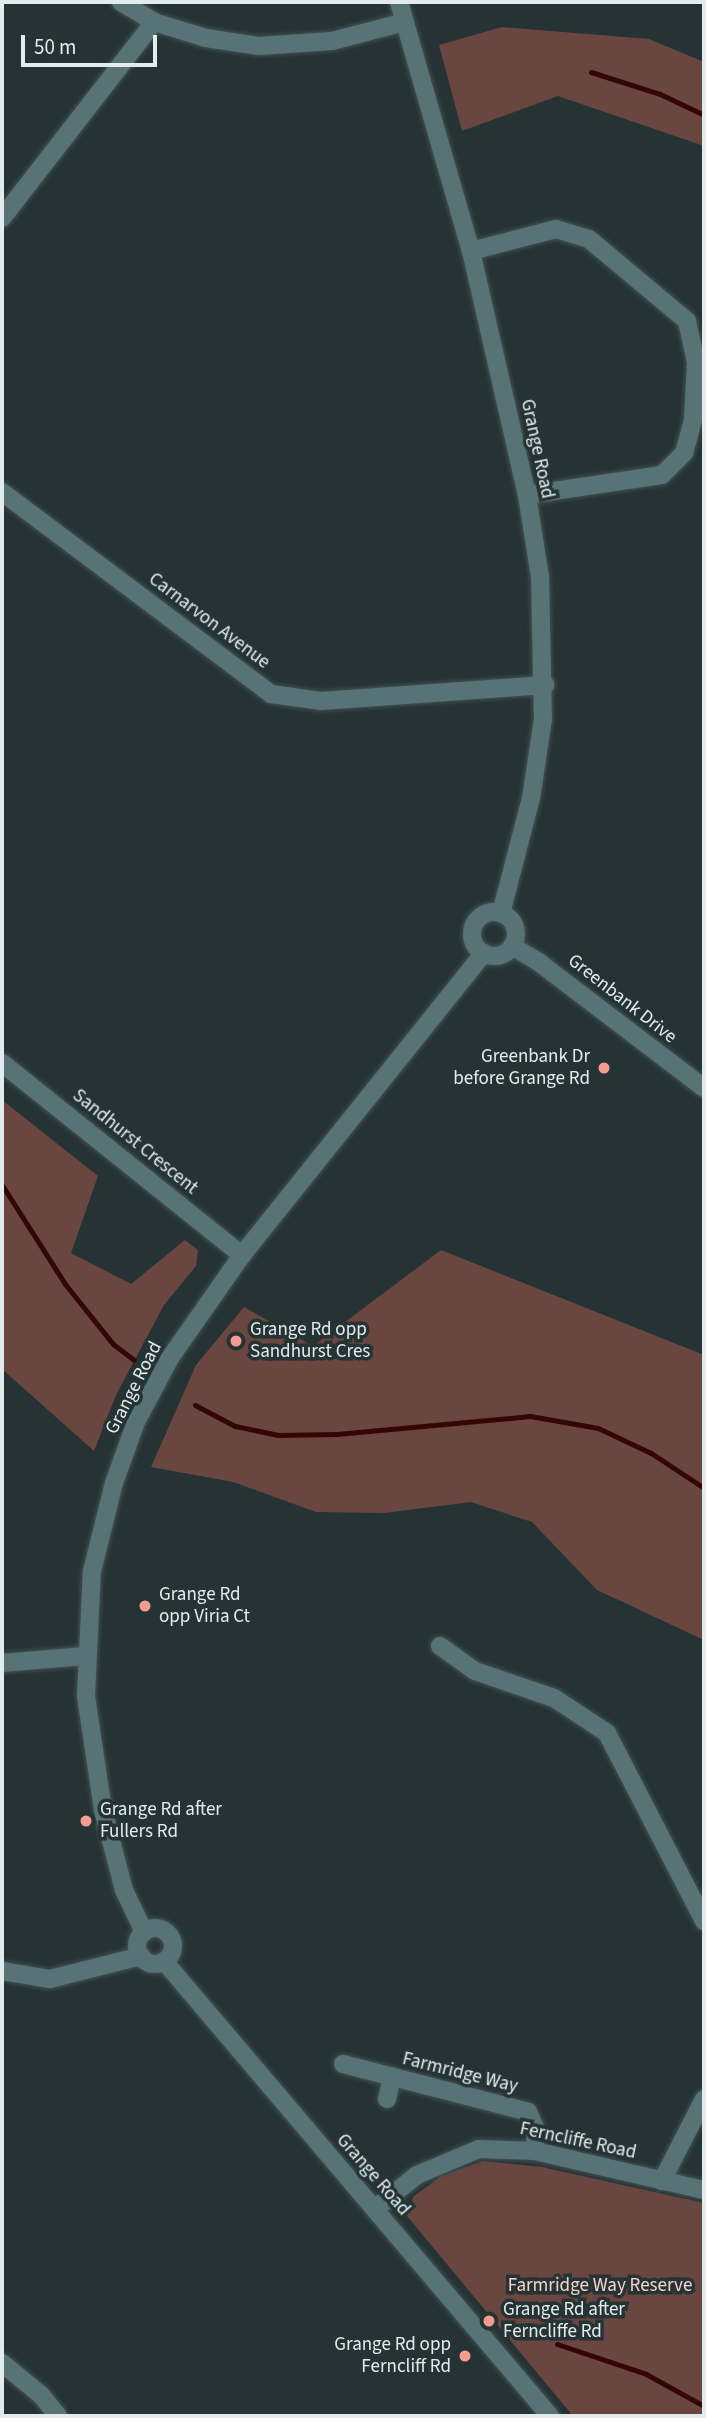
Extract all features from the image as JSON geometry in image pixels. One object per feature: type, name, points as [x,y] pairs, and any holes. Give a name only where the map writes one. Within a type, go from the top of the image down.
[{"type":"street","points":[[121,2],[155,22],[206,38],[259,46],[332,41],[405,22]]},
{"type":"street","name":"Grange Road","points":[[399,2],[471,251],[527,495],[540,576],[545,685],[531,798],[501,913]]},
{"type":"street","points":[[2,218],[155,22]]},
{"type":"street","points":[[471,251],[556,229],[589,240],[687,321],[692,342],[696,362],[693,420],[684,453],[662,475],[527,495]]},
{"type":"street","name":"Carnarvon Avenue","points":[[2,492],[271,694],[321,701],[545,685]]},
{"type":"street","points":[[485,913],[501,913],[514,926],[512,946],[501,954],[484,953],[473,942],[473,925],[485,913]]},
{"type":"street","name":"Greenbank Drive","points":[[512,946],[540,962],[704,1088]]},
{"type":"street","name":"Grange Road","points":[[144,1932],[124,1890],[97,1782],[85,1656],[92,1571],[114,1483],[136,1422],[170,1359],[242,1255],[484,953]]},
{"type":"street","name":"Sandhurst Crescent","points":[[2,1063],[242,1255]]},
{"type":"street","points":[[440,1646],[475,1671],[554,1698],[607,1733],[704,1921]]},
{"type":"street","points":[[2,1663],[85,1656]]},
{"type":"street","points":[[158,1928],[171,1937],[173,1950],[164,1961],[150,1963],[141,1956],[138,1941],[144,1932],[158,1928]]},
{"type":"street","points":[[2,1971],[50,1979],[141,1956]]},
{"type":"street","name":"Grange Road","points":[[164,1961],[550,2416]]},
{"type":"street","name":"Farmridge Way","points":[[343,2064],[528,2112],[536,2130],[535,2151]]},
{"type":"street","points":[[387,2099],[393,2077]]},
{"type":"street","points":[[662,2181],[704,2099]]},
{"type":"street","name":"Ferncliffe Road","points":[[375,2209],[416,2175],[456,2155],[479,2149],[535,2151],[704,2190]]},
{"type":"street","points":[[2,2363],[41,2395],[58,2416]]},
{"type":"green space","points":[[502,27],[649,39],[704,62],[704,146],[558,96],[462,131],[439,45]]},
{"type":"green space","points":[[2,1100],[98,1176],[71,1253],[131,1284],[185,1240],[198,1250],[196,1266],[164,1305],[116,1395],[94,1451],[2,1369]]},
{"type":"green space","points":[[441,1250],[704,1355],[704,1640],[597,1590],[532,1522],[471,1502],[384,1513],[316,1512],[233,1482],[151,1467],[196,1365],[244,1307],[313,1346]]},
{"type":"green space","name":"Farmridge Way Reserve","points":[[483,2161],[542,2167],[704,2203],[704,2416],[573,2416],[407,2216],[413,2197],[441,2176]]},
{"type":"waterway","points":[[591,72],[660,94],[704,115]]},
{"type":"waterway","points":[[2,1185],[65,1284],[113,1344],[134,1360]]},
{"type":"waterway","points":[[195,1405],[235,1426],[278,1435],[337,1434],[530,1416],[598,1428],[651,1453],[704,1488]]},
{"type":"waterway","points":[[557,2344],[646,2374],[704,2406]]},
{"type":"place","name":"Greenbank Dr before Grange Rd","points":[[604,1068]]},
{"type":"place","name":"Grange Rd opp Sandhurst Cres","points":[[236,1341]]},
{"type":"place","name":"Grange Rd opp Viria Ct","points":[[145,1606]]},
{"type":"place","name":"Grange Rd after Fullers Rd","points":[[86,1821]]},
{"type":"place","name":"Grange Rd after Ferncliffe Rd","points":[[489,2321]]},
{"type":"place","name":"Grange Rd opp Ferncliff Rd","points":[[465,2356]]}]
